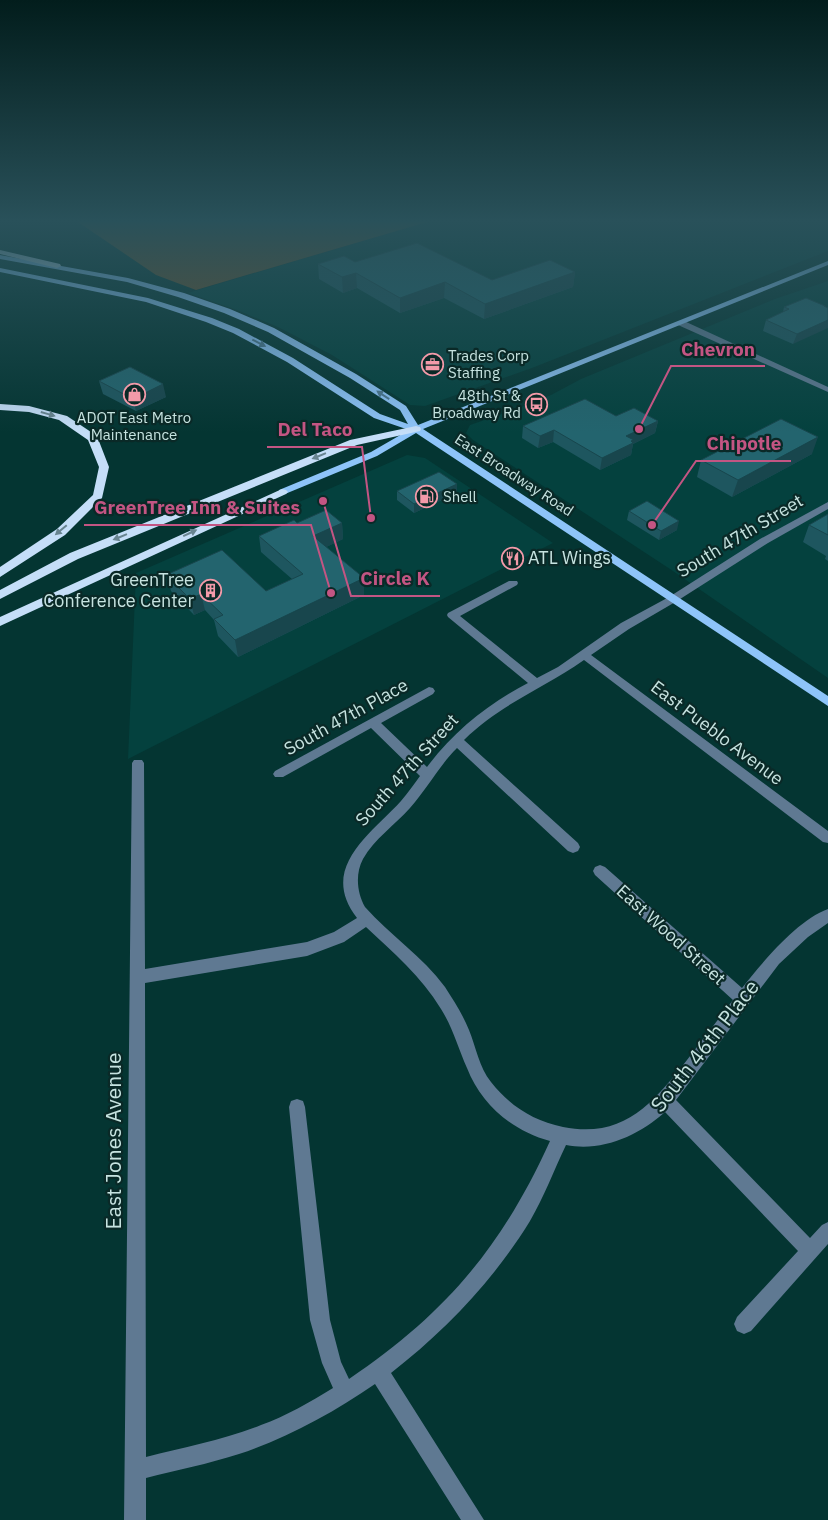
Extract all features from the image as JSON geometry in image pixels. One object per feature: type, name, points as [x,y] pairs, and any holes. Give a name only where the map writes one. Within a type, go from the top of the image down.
[{"type":"highway","points":[[0,407],[29,409],[63,418],[93,438],[104,467],[98,496],[61,532],[0,573]]},
{"type":"highway","points":[[0,595],[74,556],[345,445],[416,429]]},
{"type":"highway","points":[[0,622],[282,492]]},
{"type":"main road","points":[[103,291],[148,300],[201,317],[236,331],[290,360],[377,416],[416,429]]},
{"type":"main road","name":"East Broadway Road","points":[[168,291],[227,311],[271,330],[321,356],[402,408],[416,429],[828,702]]},
{"type":"main road","points":[[282,492],[374,454],[416,429],[761,291]]},
{"type":"street","points":[[681,323],[828,390]]},
{"type":"street","name":"South 47th Street","points":[[560,1136],[530,1125],[504,1108],[494,1098],[478,1076],[461,1030],[440,993],[410,956],[367,920],[360,911],[352,896],[350,876],[356,858],[367,842],[406,804],[456,740],[492,709],[562,670],[625,626],[673,599],[747,551],[828,505]]},
{"type":"street","points":[[513,583],[452,615],[537,684]]},
{"type":"street","name":"East Pueblo Avenue","points":[[584,655],[828,838]]},
{"type":"street","name":"South 47th Place","points":[[279,774],[430,691]]},
{"type":"street","points":[[372,722],[427,775]]},
{"type":"street","points":[[456,740],[573,847]]},
{"type":"street","name":"East Jones Avenue","points":[[135,1520],[138,763]]},
{"type":"street","name":"East Wood Street","points":[[600,871],[743,1000]]},
{"type":"street","name":"South 46th Place","points":[[560,1136],[579,1138],[615,1134],[638,1125],[665,1101],[774,959],[802,933],[828,915]]},
{"type":"street","points":[[138,977],[307,949],[339,937],[367,920]]},
{"type":"street","points":[[665,1101],[810,1251]]},
{"type":"street","points":[[297,1107],[320,1320],[332,1363],[345,1393]]},
{"type":"street","points":[[134,1470],[226,1448],[281,1427],[345,1393],[379,1372],[409,1349],[444,1317],[493,1262],[528,1207],[560,1136]]},
{"type":"street","points":[[744,1324],[828,1231]]},
{"type":"street","points":[[379,1372],[473,1520]]},
{"type":"shaded area","points":[[195,291],[727,291],[532,368],[425,406],[410,405],[332,355],[278,327],[188,293]]},
{"type":"shaded area","points":[[799,291],[828,291],[828,678],[670,569],[473,440],[466,433],[470,425],[551,395],[581,379]]},
{"type":"shaded area","points":[[407,455],[425,458],[553,543],[128,759],[136,573]]},
{"type":"building","points":[[388,291],[420,291],[400,298]]},
{"type":"building","points":[[461,291],[522,291],[485,304]]},
{"type":"building","points":[[806,298],[828,308],[828,320],[797,334],[766,320],[789,309],[784,307]]},
{"type":"building","points":[[130,367],[163,384],[133,399],[99,381]]},
{"type":"building","points":[[585,399],[616,416],[634,408],[658,421],[626,436],[634,440],[631,441],[633,443],[602,458],[554,430],[540,436],[523,426]]},
{"type":"building","points":[[781,419],[818,437],[738,480],[701,460]]},
{"type":"building","points":[[439,472],[457,484],[414,504],[397,491]]},
{"type":"building","points":[[647,501],[679,521],[661,531],[629,511]]},
{"type":"building","points":[[326,510],[342,523],[313,536],[364,578],[235,640],[214,619],[223,615],[201,594],[190,599],[166,575],[222,550],[266,591],[303,574],[259,536],[294,520],[297,523]]},
{"type":"building","points":[[828,514],[828,535],[809,525]]},
{"type":"place","name":"Trades Corp Staffing","points":[[432,365]]},
{"type":"place","name":"ADOT East Metro Maintenance","points":[[134,395]]},
{"type":"place","name":"48th St & Broadway Rd","points":[[537,405]]},
{"type":"place","name":"Chevron","points":[[639,429]]},
{"type":"place","name":"Shell","points":[[427,497]]},
{"type":"place","name":"Circle K","points":[[323,501]]},
{"type":"place","name":"Del Taco","points":[[371,518]]},
{"type":"place","name":"Chipotle","points":[[652,525]]},
{"type":"place","name":"ATL Wings","points":[[512,558]]},
{"type":"place","name":"GreenTree Conference Center","points":[[210,590]]},
{"type":"place","name":"GreenTree Inn & Suites","points":[[331,593]]}]
